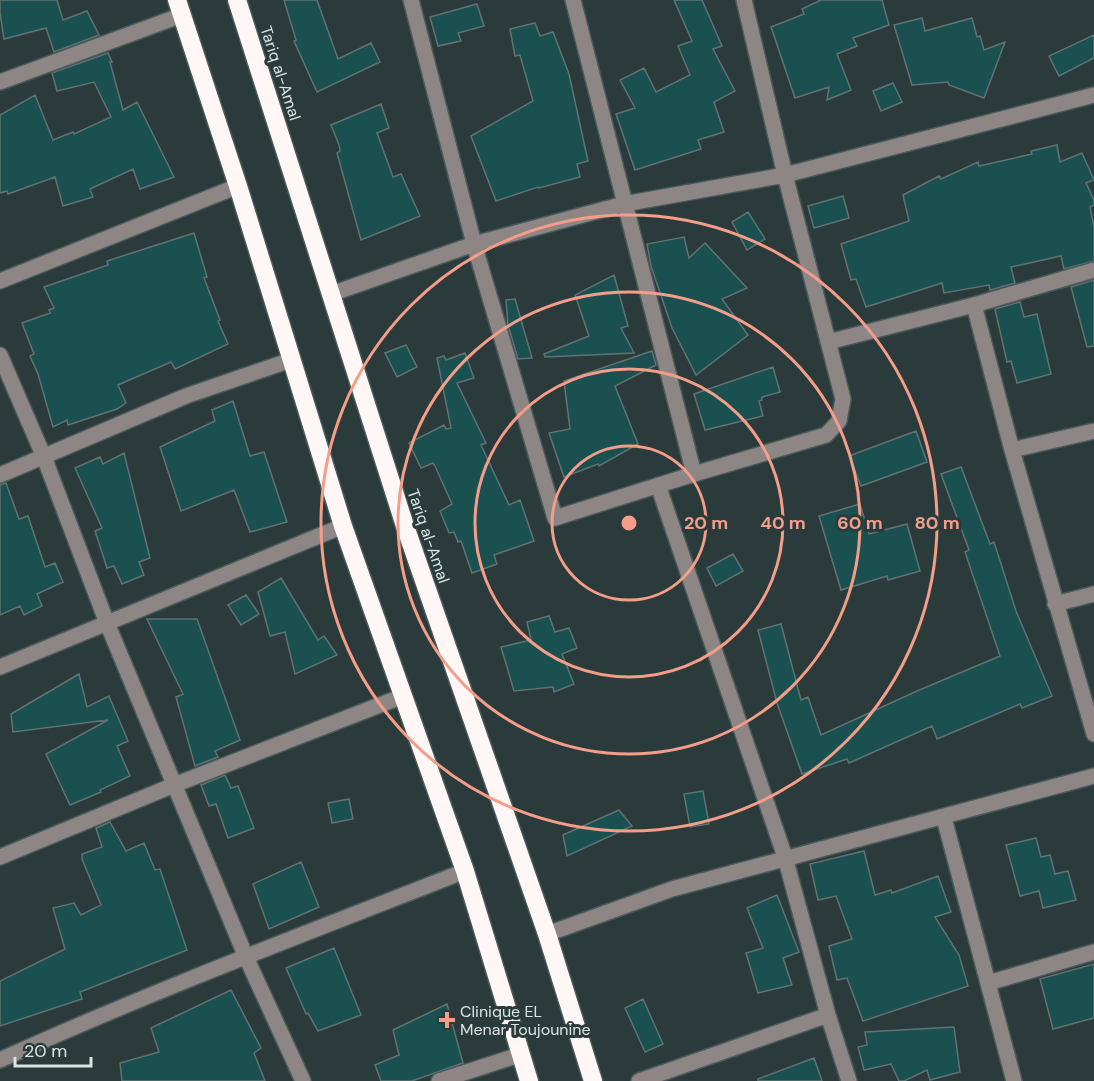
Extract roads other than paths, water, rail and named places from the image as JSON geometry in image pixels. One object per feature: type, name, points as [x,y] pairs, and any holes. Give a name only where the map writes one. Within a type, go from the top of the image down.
[{"type":"highway","name":"Tariq al-Amal","points":[[237,0],[405,526],[547,934],[593,1081]]},
{"type":"highway","points":[[179,8],[238,186],[343,526],[465,871],[529,1081]]},
{"type":"street","points":[[411,0],[474,244],[555,518],[826,435],[839,421],[843,399],[785,175],[745,0]]},
{"type":"street","points":[[573,0],[694,474]]},
{"type":"street","points":[[0,82],[179,8]]},
{"type":"street","points":[[331,294],[474,244],[624,204],[785,175],[1094,95]]},
{"type":"street","points":[[0,281],[238,186]]},
{"type":"street","points":[[828,342],[974,305],[1094,270]]},
{"type":"street","points":[[974,305],[1055,604],[1094,734]]},
{"type":"street","points":[[0,355],[44,457],[107,623],[174,785],[246,957],[303,1081]]},
{"type":"street","points":[[0,475],[186,396],[291,360]]},
{"type":"street","points":[[1012,450],[1094,431]]},
{"type":"street","points":[[658,485],[785,858],[828,1015],[849,1081]]},
{"type":"street","points":[[0,667],[343,526]]},
{"type":"street","points":[[1055,604],[1094,594]]},
{"type":"street","points":[[0,856],[403,696]]},
{"type":"street","points":[[547,934],[672,889],[1094,776]]},
{"type":"street","points":[[944,818],[1014,1081]]},
{"type":"street","points":[[0,1060],[246,957],[465,871]]},
{"type":"street","points":[[988,983],[1094,952]]},
{"type":"street","points":[[639,1081],[828,1015]]},
{"type":"street","points":[[438,1081],[519,1054]]},
{"type":"place","name":"Clinique EL Menar Toujounine","points":[[447,1020]]}]
